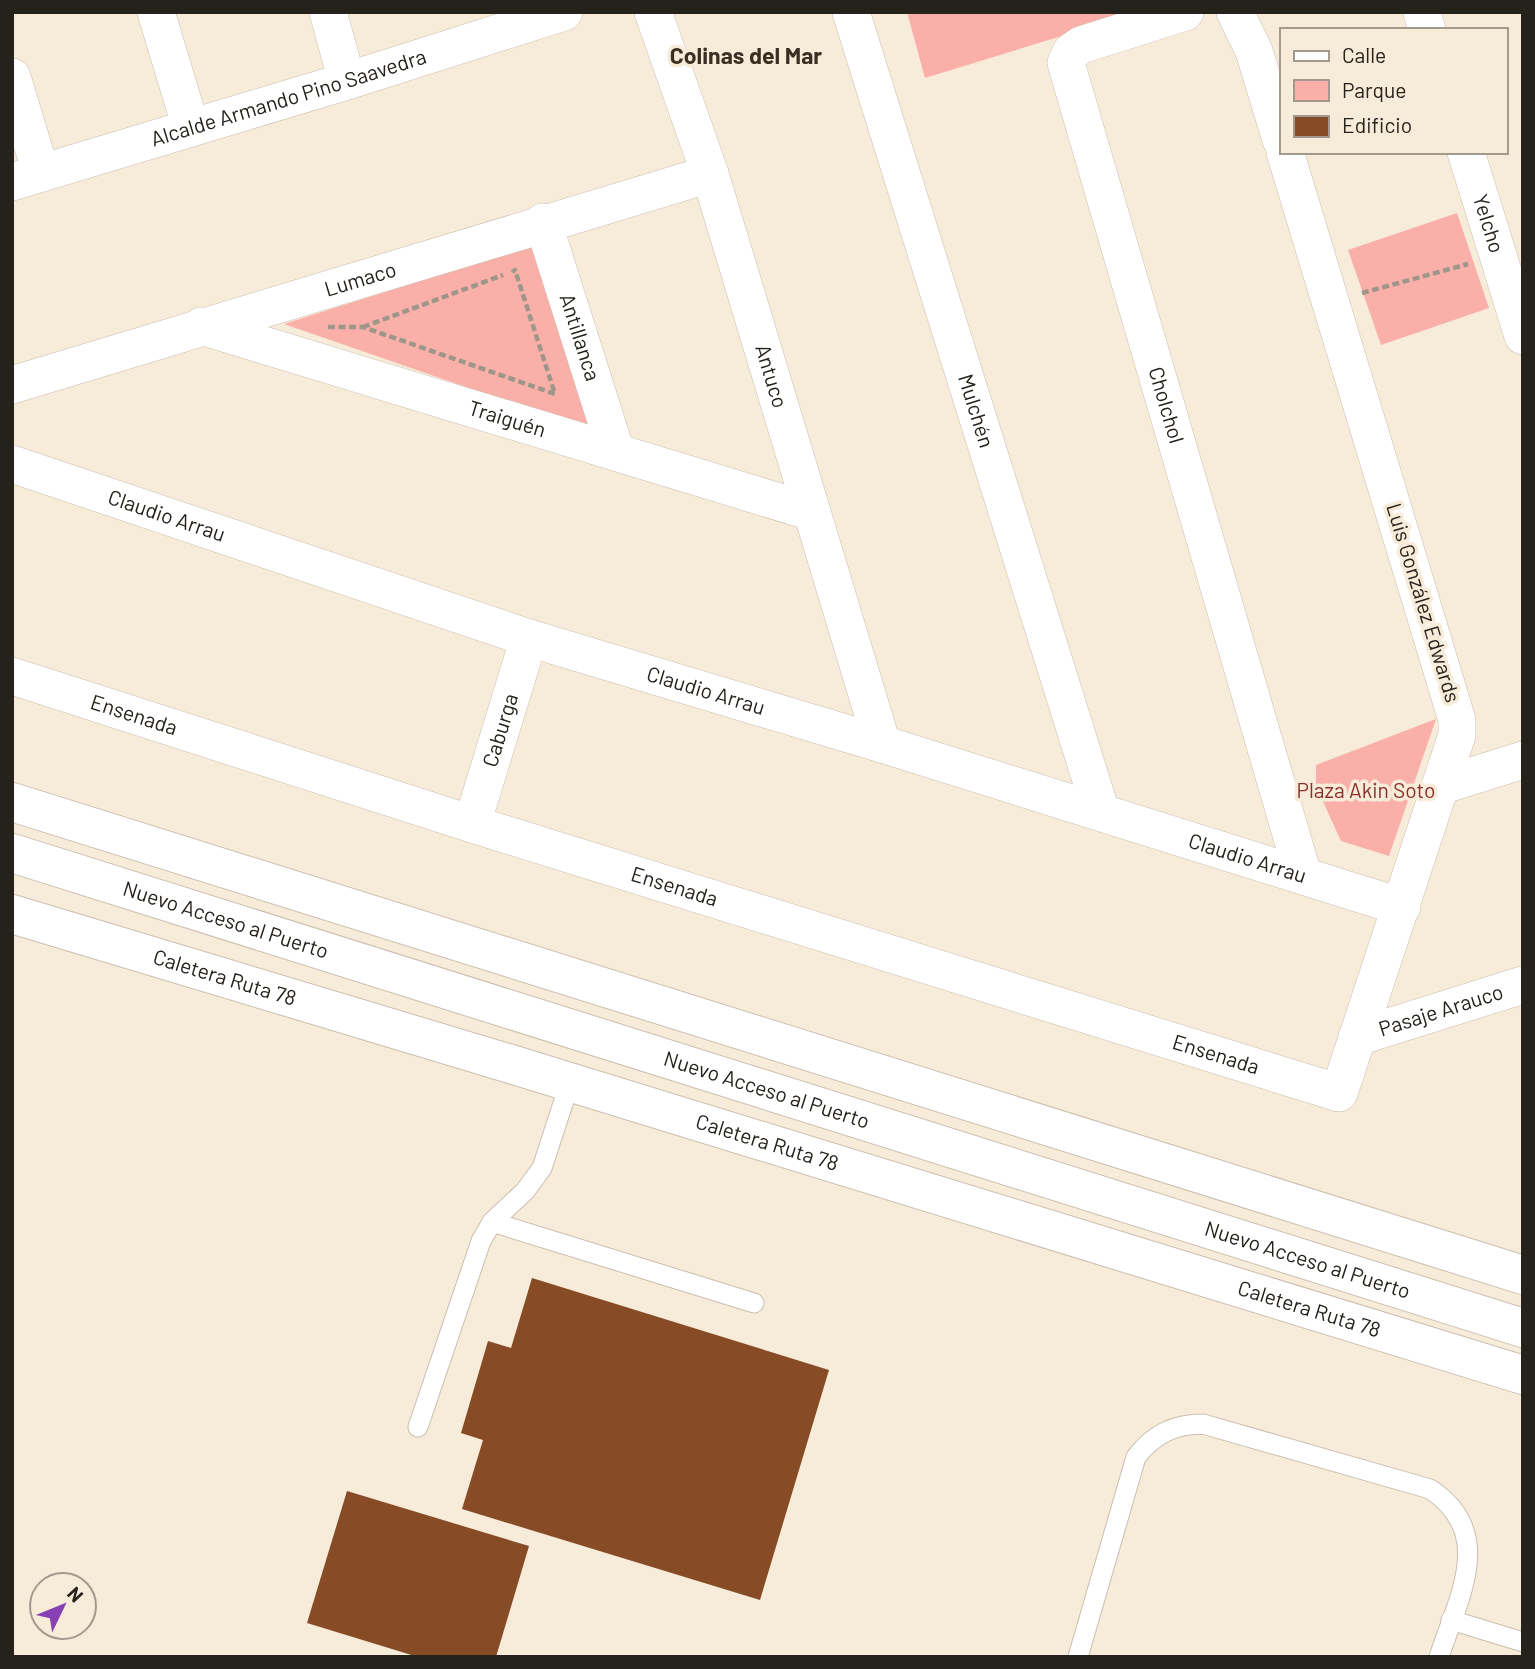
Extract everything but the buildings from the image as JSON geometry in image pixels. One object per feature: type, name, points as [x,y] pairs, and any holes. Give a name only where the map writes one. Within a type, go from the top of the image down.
[{"type":"main road","points":[[12,802],[1523,1275]]},
{"type":"main road","name":"Nuevo Acceso al Puerto","points":[[12,853],[1523,1328]]},
{"type":"main road","name":"Caletera Ruta 78","points":[[12,914],[570,1082],[1523,1375]]},
{"type":"street","points":[[156,12],[191,128]]},
{"type":"street","points":[[328,12],[347,81]]},
{"type":"street","name":"Alcalde Armando Pino Saavedra","points":[[27,177],[347,81],[496,23],[564,12]]},
{"type":"street","name":"Antuco","points":[[653,12],[710,174],[882,744]]},
{"type":"street","name":"Mulchén","points":[[851,12],[1101,812]]},
{"type":"street","name":"Cholchol","points":[[1185,12],[1081,45],[1071,52],[1066,63],[1303,875]]},
{"type":"street","points":[[1235,12],[1254,51],[1280,137]]},
{"type":"street","points":[[12,77],[27,177]]},
{"type":"street","name":"Luis González Edwards","points":[[1286,154],[1455,706],[1457,735],[1339,1093]]},
{"type":"street","name":"Yelcho","points":[[1467,154],[1523,336]]},
{"type":"street","name":"Lumaco","points":[[12,385],[543,222],[710,174]]},
{"type":"street","name":"Antillanca","points":[[543,222],[615,452]]},
{"type":"street","name":"Traiguén","points":[[201,326],[812,512]]},
{"type":"street","name":"Claudio Arrau","points":[[12,464],[529,638],[882,744],[1402,906]]},
{"type":"street","name":"Caburga","points":[[472,824],[529,638]]},
{"type":"street","name":"Ensenada","points":[[12,676],[472,824],[1339,1093]]},
{"type":"street","points":[[1440,786],[1523,761]]},
{"type":"street","name":"Pasaje Arauco","points":[[1357,1037],[1523,985]]},
{"type":"lane","points":[[418,1427],[481,1241],[492,1222],[526,1191],[542,1168],[570,1082]]},
{"type":"lane","points":[[492,1222],[754,1303]]},
{"type":"lane","points":[[1078,1657],[1136,1457],[1157,1436],[1187,1424],[1203,1424],[1430,1489],[1441,1496],[1458,1515],[1469,1544],[1470,1559],[1439,1657]]},
{"type":"lane","points":[[1451,1620],[1523,1642]]},
{"type":"path","points":[[1331,302],[1498,256]]},
{"type":"path","points":[[515,270],[555,394],[376,331],[363,327],[515,270]]},
{"type":"green space","points":[[907,12],[1140,12],[925,78]]},
{"type":"green space","points":[[1457,213],[1489,308],[1381,345],[1348,250]]},
{"type":"green space","points":[[543,242],[605,435],[284,324]]},
{"type":"green space","name":"Plaza Akin Soto","points":[[1436,719],[1389,856],[1341,841],[1316,786],[1316,765]]},
{"type":"district","name":"Colinas del Mar","points":[[746,56]]}]
